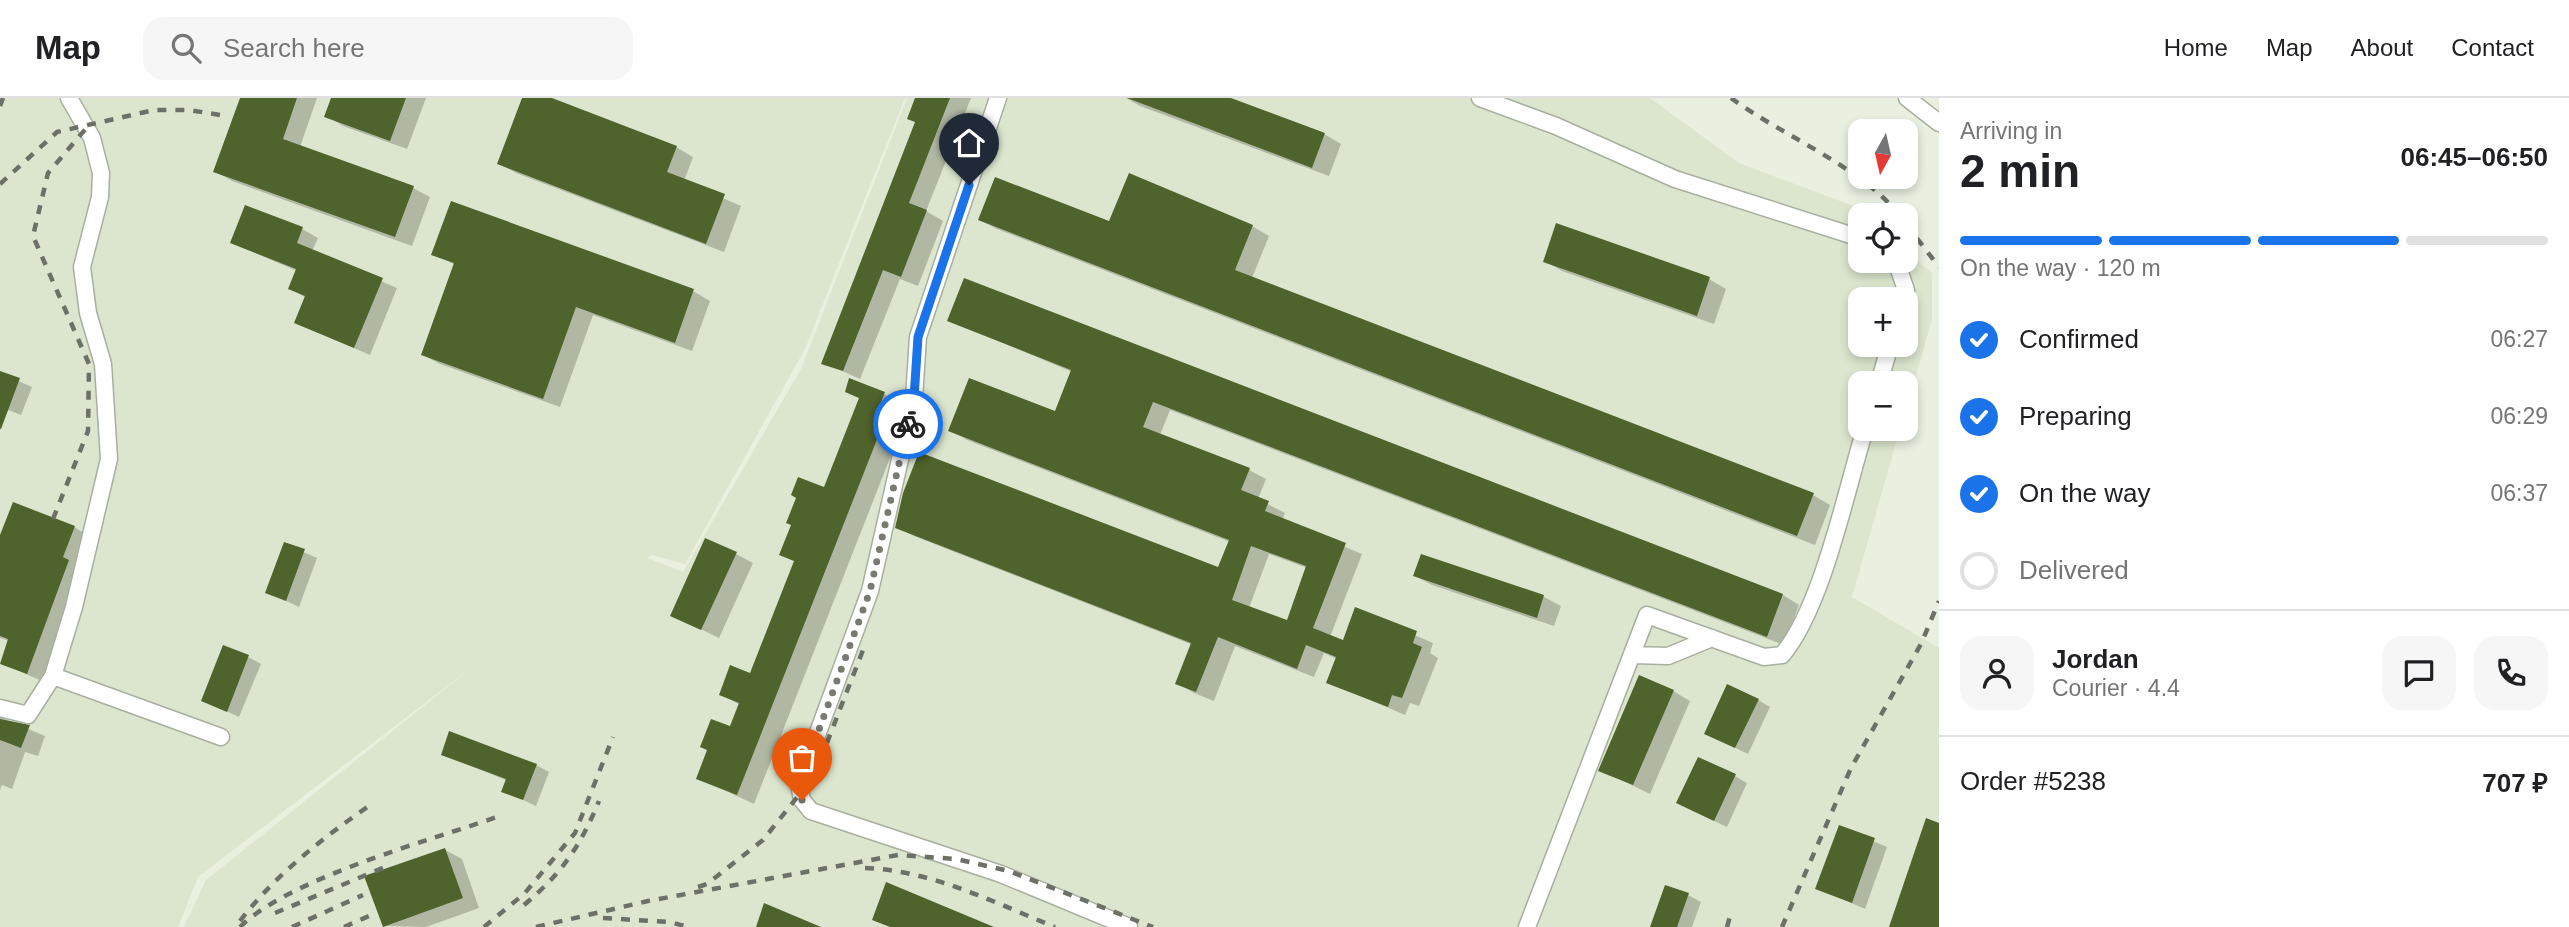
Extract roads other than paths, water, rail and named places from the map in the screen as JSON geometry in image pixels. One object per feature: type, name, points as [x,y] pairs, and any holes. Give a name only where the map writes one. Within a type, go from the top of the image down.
[{"type":"lane","points":[[0,708],[28,715],[53,676],[74,607],[109,459],[103,364],[88,313],[82,267],[100,197],[101,173],[92,138],[69,98]]},
{"type":"lane","points":[[998,98],[918,337],[914,398],[870,591],[799,784],[802,800],[811,811],[1001,874],[1096,921],[1129,927]]},
{"type":"lane","points":[[1480,98],[1556,126],[1675,179],[1848,234]]},
{"type":"lane","points":[[1907,98],[1939,123]]},
{"type":"lane","points":[[1527,927],[1647,615],[1764,657],[1782,655],[1796,639],[1819,583],[1861,441]]},
{"type":"lane","points":[[1633,655],[1668,656],[1712,638]]},
{"type":"lane","points":[[53,676],[220,737]]},
{"type":"railway","points":[[0,106],[3,98]]},
{"type":"railway","points":[[1731,98],[1843,167],[1888,203]]},
{"type":"railway","points":[[0,184],[57,132],[154,110],[189,110],[226,116]]},
{"type":"railway","points":[[53,519],[88,431],[89,364],[33,236],[48,173],[89,125]]},
{"type":"railway","points":[[1918,240],[1939,267]]},
{"type":"railway","points":[[1782,927],[1851,768],[1921,644],[1939,601]]},
{"type":"railway","points":[[698,887],[707,884],[763,840],[814,776],[863,650]]},
{"type":"railway","points":[[484,927],[524,894],[575,833],[613,737]]},
{"type":"railway","points":[[524,905],[549,882],[569,858],[599,801]]},
{"type":"railway","points":[[240,921],[269,888],[302,857],[373,803]]},
{"type":"railway","points":[[240,927],[263,909],[325,877],[497,817]]},
{"type":"railway","points":[[536,927],[648,901],[898,855],[956,859],[1009,871],[1153,927]]},
{"type":"railway","points":[[275,913],[385,867]]},
{"type":"railway","points":[[865,868],[890,870],[938,881],[1055,927]]},
{"type":"railway","points":[[292,927],[363,895]]},
{"type":"railway","points":[[344,927],[369,916]]},
{"type":"railway","points":[[1727,927],[1730,916]]},
{"type":"railway","points":[[603,918],[669,922],[689,927]]}]
